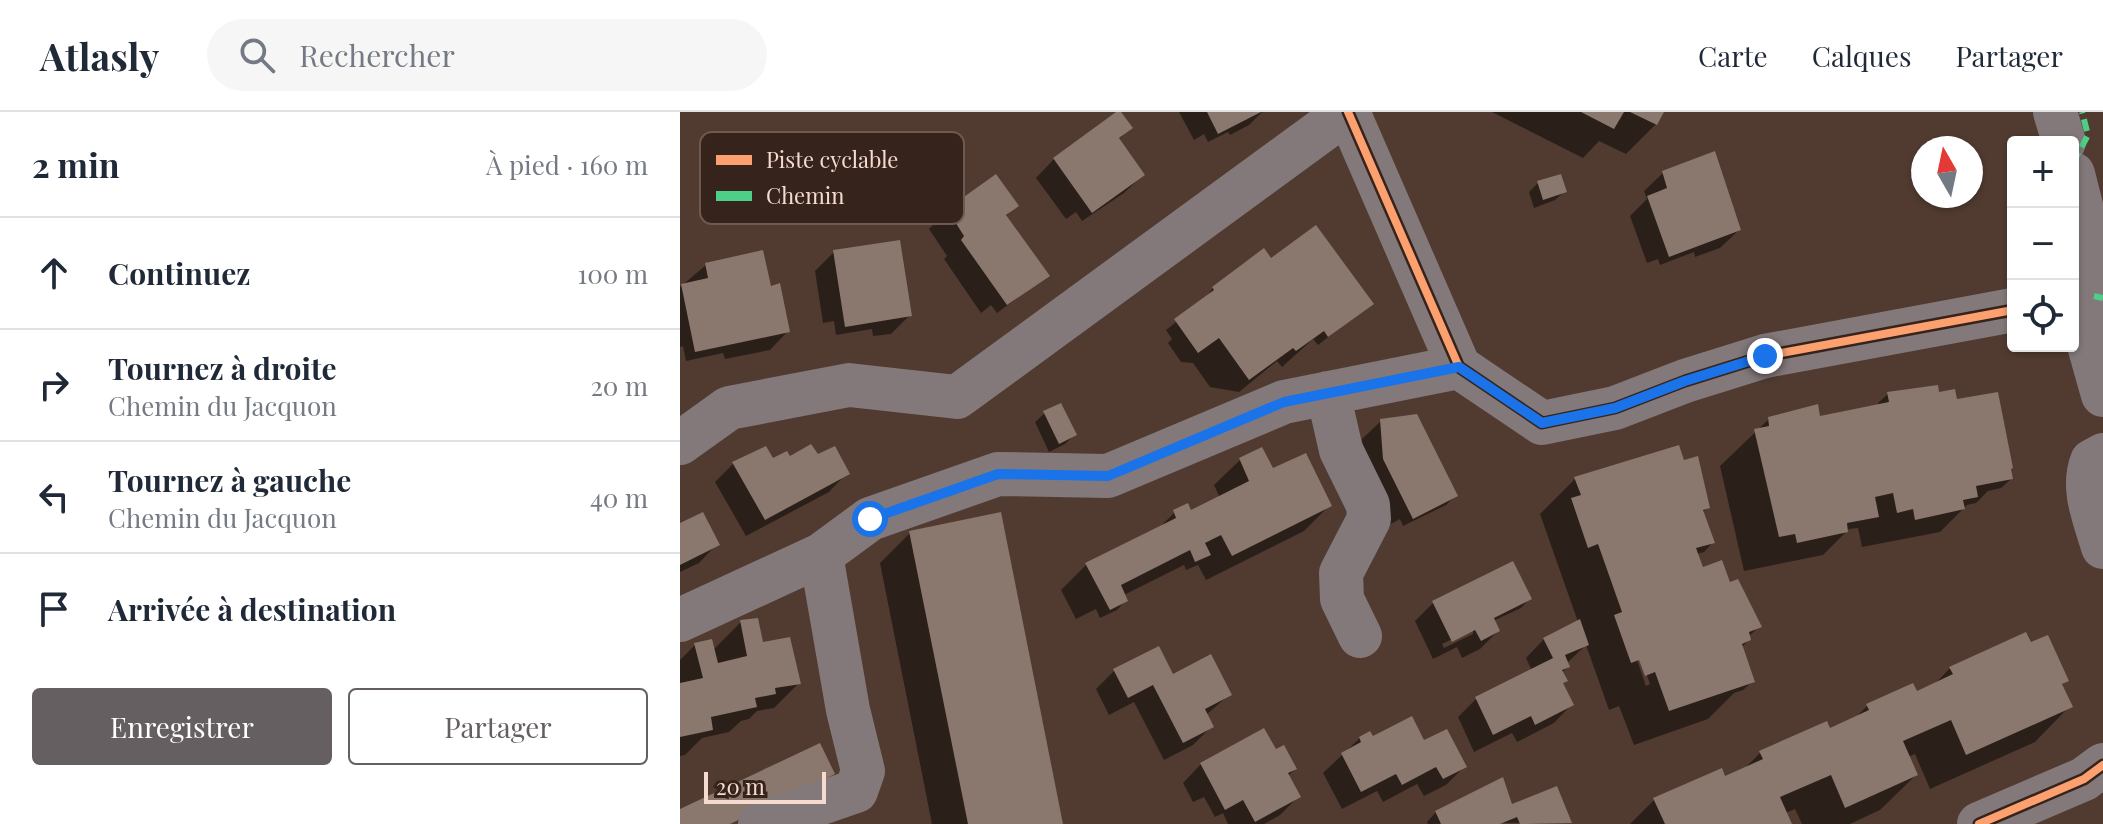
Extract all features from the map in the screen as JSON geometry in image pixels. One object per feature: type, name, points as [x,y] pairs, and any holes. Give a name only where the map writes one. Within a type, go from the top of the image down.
[{"type":"street","points":[[680,443],[729,408],[849,385],[957,397],[1348,112],[1459,367],[1542,423],[1615,408],[1685,381],[1765,356],[2007,311]]},
{"type":"street","points":[[2055,112],[2062,136]]},
{"type":"street","points":[[2079,164],[2103,156]]},
{"type":"street","points":[[2079,198],[2094,257],[2086,297],[2103,395]]},
{"type":"street","points":[[680,620],[821,555],[870,519],[998,474],[1108,476],[1284,402],[1459,367]]},
{"type":"street","points":[[1328,393],[1341,450],[1368,505],[1369,519],[1341,573],[1342,599],[1360,636]]},
{"type":"street","points":[[2103,455],[2092,461],[2086,475],[2103,547]]},
{"type":"street","points":[[760,824],[856,791],[863,771],[848,710],[821,555]]},
{"type":"street","points":[[1979,824],[2084,779],[2103,765]]},
{"type":"building","points":[[1116,112],[1121,112],[1133,128],[1119,138],[1145,175],[1092,213],[1053,158]]},
{"type":"building","points":[[1207,112],[1261,112],[1218,134]]},
{"type":"building","points":[[1581,112],[1624,112],[1614,129]]},
{"type":"building","points":[[1630,112],[1664,112],[1657,125]]},
{"type":"building","points":[[1715,151],[1741,230],[1669,257],[1647,196],[1667,188],[1662,171]]},
{"type":"building","points":[[996,174],[1019,206],[1006,215],[1050,276],[1007,305],[961,240],[964,236],[956,224],[964,224],[964,197]]},
{"type":"building","points":[[1561,174],[1567,192],[1543,200],[1537,181]]},
{"type":"building","points":[[1316,225],[1374,304],[1328,337],[1324,331],[1296,351],[1293,348],[1249,380],[1219,338],[1198,353],[1174,319],[1264,248],[1271,258]]},
{"type":"building","points":[[900,240],[912,316],[845,327],[833,250]]},
{"type":"building","points":[[763,250],[771,286],[780,283],[790,332],[695,352],[681,284],[708,278],[705,263]]},
{"type":"building","points":[[1938,385],[1939,392],[1955,389],[1957,399],[1998,392],[2013,479],[1976,486],[1978,497],[1963,500],[1965,509],[1915,520],[1913,509],[1897,513],[1893,493],[1875,497],[1879,517],[1847,523],[1848,532],[1797,543],[1795,534],[1779,537],[1754,429],[1769,426],[1768,417],[1818,404],[1820,416],[1889,402],[1887,392]]},
{"type":"building","points":[[1061,403],[1077,435],[1059,444],[1043,411]]},
{"type":"building","points":[[1417,414],[1458,496],[1413,519],[1383,459],[1380,419]]},
{"type":"building","points":[[811,444],[818,454],[835,446],[850,474],[765,520],[732,462],[766,446],[773,458],[787,451],[790,456]]},
{"type":"building","points":[[1679,445],[1684,460],[1698,456],[1710,508],[1703,510],[1715,543],[1696,548],[1703,567],[1722,560],[1730,582],[1738,579],[1762,627],[1749,632],[1751,640],[1742,644],[1755,682],[1669,711],[1655,672],[1645,676],[1639,660],[1631,663],[1614,615],[1622,612],[1598,544],[1588,548],[1571,498],[1581,495],[1574,477]]},
{"type":"building","points":[[1262,447],[1273,468],[1306,453],[1332,506],[1232,556],[1221,535],[1205,543],[1211,555],[1195,562],[1190,550],[1121,585],[1128,601],[1110,610],[1085,563],[1176,518],[1173,510],[1188,503],[1191,510],[1249,481],[1239,458]]},
{"type":"building","points":[[703,512],[720,545],[680,565],[680,523]]},
{"type":"building","points":[[1001,512],[1063,824],[968,824],[909,531]]},
{"type":"building","points":[[1513,561],[1532,599],[1494,618],[1500,631],[1481,641],[1475,630],[1452,642],[1432,601]]},
{"type":"building","points":[[758,618],[763,642],[790,637],[801,684],[775,688],[776,694],[755,698],[757,707],[711,717],[713,730],[680,737],[680,683],[703,678],[694,643],[712,639],[718,663],[747,656],[740,620]]},
{"type":"building","points":[[1580,619],[1589,645],[1565,655],[1570,667],[1562,670],[1568,681],[1563,683],[1574,705],[1535,725],[1531,716],[1493,735],[1475,697],[1553,658],[1543,638]]},
{"type":"building","points":[[2026,632],[2031,642],[2048,635],[2069,681],[2062,684],[2073,707],[1966,755],[1951,720],[1903,741],[1918,775],[1845,808],[1831,775],[1780,797],[1792,824],[1665,824],[1653,798],[1722,768],[1725,776],[1763,759],[1759,751],[1827,721],[1830,728],[1869,710],[1866,704],[1913,683],[1917,691],[1953,674],[1949,667]]},
{"type":"building","points":[[1159,646],[1173,674],[1211,654],[1232,695],[1205,709],[1214,727],[1183,743],[1153,685],[1128,698],[1113,669]]},
{"type":"building","points":[[1412,716],[1424,740],[1447,729],[1467,767],[1443,779],[1436,767],[1402,785],[1396,774],[1361,792],[1341,753],[1361,742],[1359,737],[1370,731],[1373,736]]},
{"type":"building","points":[[1264,728],[1276,749],[1284,745],[1297,769],[1288,773],[1301,797],[1255,822],[1243,800],[1225,810],[1200,763]]},
{"type":"building","points":[[820,743],[835,774],[730,824],[680,824],[680,809]]},
{"type":"building","points":[[1503,777],[1512,804],[1557,786],[1572,823],[1520,824],[1517,817],[1500,824],[1441,824],[1435,811]]},
{"type":"marked path","points":[[2079,152],[2088,135],[2082,112]]},
{"type":"marked path","points":[[2094,296],[2103,298]]},
{"type":"cycle path","points":[[1348,112],[1459,367],[1542,423],[1615,408],[1685,381],[1765,356],[2007,311]]},
{"type":"cycle path","points":[[1979,824],[2084,779],[2103,765]]},
{"type":"route","points":[[870,519],[998,474],[1108,476],[1284,402],[1459,367],[1542,423],[1615,408],[1685,381],[1765,356]]}]
